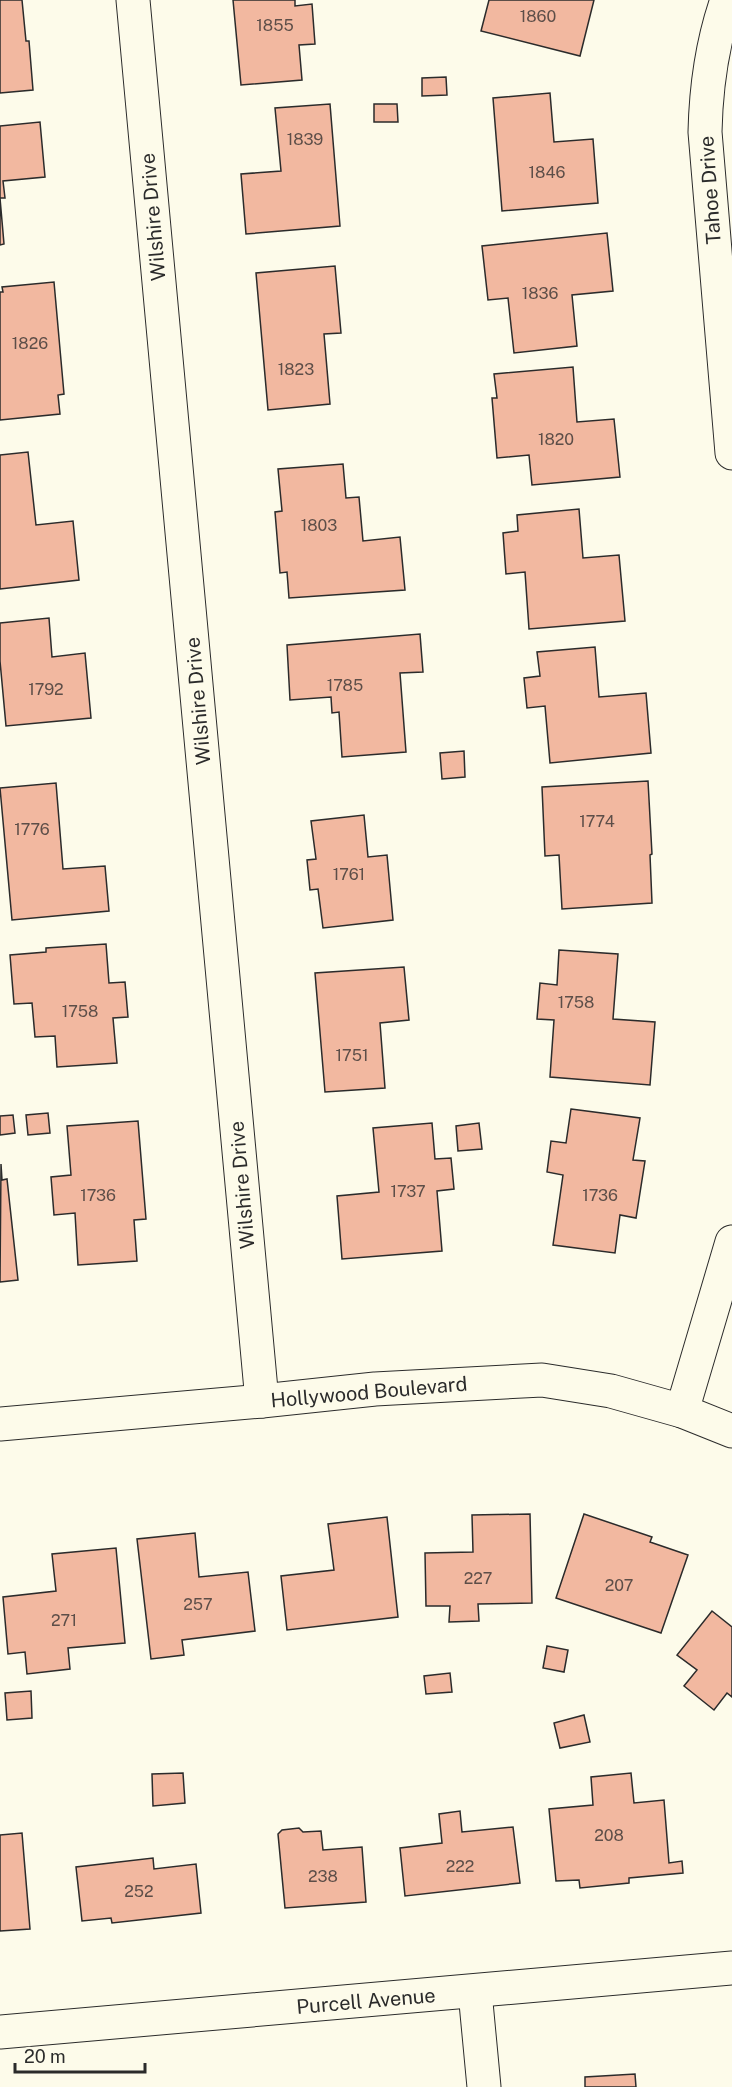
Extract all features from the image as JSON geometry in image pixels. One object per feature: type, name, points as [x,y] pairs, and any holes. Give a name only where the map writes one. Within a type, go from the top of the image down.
[{"type":"street","name":"Wilshire Drive","points":[[133,0],[262,1401]]},
{"type":"street","name":"Tahoe Drive","points":[[728,0],[718,24],[706,89],[705,132],[723,240],[732,453]]},
{"type":"street","points":[[682,1411],[732,1242]]},
{"type":"street","name":"Hollywood Boulevard","points":[[0,1424],[375,1389],[542,1380],[611,1391],[682,1411],[732,1431]]},
{"type":"street","name":"Purcell Avenue","points":[[0,2032],[732,1968]]},
{"type":"street","points":[[475,1992],[484,2087]]},
{"type":"building","points":[[0,0],[22,0],[26,41],[29,41],[33,90],[0,93]]},
{"type":"building","points":[[233,0],[295,0],[295,6],[312,4],[315,44],[299,45],[302,80],[241,85]]},
{"type":"building","points":[[489,0],[594,0],[580,56],[481,31]]},
{"type":"building","points":[[446,77],[447,95],[422,96],[422,78]]},
{"type":"building","points":[[550,93],[554,142],[593,139],[598,203],[502,211],[493,98]]},
{"type":"building","points":[[330,104],[340,226],[246,234],[241,174],[281,171],[275,108]]},
{"type":"building","points":[[374,104],[397,104],[398,122],[374,122]]},
{"type":"building","points":[[40,122],[45,177],[3,181],[5,198],[0,198],[0,126]]},
{"type":"building","points":[[0,198],[4,244],[0,245]]},
{"type":"building","points":[[607,233],[613,291],[572,295],[577,346],[514,353],[508,298],[488,300],[482,246]]},
{"type":"building","points":[[335,266],[341,333],[324,334],[330,404],[268,410],[256,273]]},
{"type":"building","points":[[54,282],[64,394],[58,395],[60,414],[0,420],[0,292],[3,292],[2,287]]},
{"type":"building","points":[[573,367],[577,422],[614,419],[620,477],[532,485],[529,455],[497,458],[492,398],[497,398],[494,374]]},
{"type":"building","points":[[28,452],[36,525],[73,521],[79,580],[0,589],[0,455]]},
{"type":"building","points":[[343,464],[346,498],[359,497],[363,541],[400,537],[405,590],[289,598],[287,572],[280,573],[275,512],[282,511],[278,469]]},
{"type":"building","points":[[579,509],[583,558],[619,555],[625,621],[529,629],[525,572],[506,574],[503,533],[518,531],[517,515]]},
{"type":"building","points":[[49,618],[52,657],[85,653],[91,718],[6,726],[0,661],[0,623]]},
{"type":"building","points":[[420,634],[423,672],[400,673],[406,752],[342,757],[339,712],[332,713],[331,697],[290,700],[287,645]]},
{"type":"building","points":[[595,647],[599,697],[646,693],[651,753],[550,763],[545,706],[527,708],[524,678],[540,676],[537,652]]},
{"type":"building","points":[[464,751],[465,777],[442,779],[440,753]]},
{"type":"building","points":[[648,781],[652,903],[562,909],[559,855],[545,856],[542,787]]},
{"type":"building","points":[[56,783],[63,869],[105,866],[109,911],[12,920],[0,788]]},
{"type":"building","points":[[364,815],[368,857],[387,855],[393,920],[323,928],[318,889],[310,890],[307,860],[316,859],[311,821]]},
{"type":"building","points":[[106,944],[109,983],[125,982],[128,1017],[113,1018],[117,1063],[57,1067],[55,1036],[35,1037],[32,1003],[14,1004],[10,955],[46,952],[46,948]]},
{"type":"building","points":[[559,950],[618,954],[613,1019],[655,1022],[650,1085],[550,1077],[554,1020],[537,1019],[540,983],[557,985]]},
{"type":"building","points":[[404,967],[409,1020],[380,1023],[385,1088],[325,1092],[315,973]]},
{"type":"building","points":[[571,1109],[640,1118],[633,1160],[645,1161],[636,1218],[620,1215],[615,1253],[553,1245],[563,1175],[547,1172],[551,1141],[566,1143]]},
{"type":"building","points":[[48,1113],[50,1133],[28,1135],[26,1115]]},
{"type":"building","points":[[13,1115],[15,1133],[0,1135],[0,1116]]},
{"type":"building","points":[[138,1121],[146,1219],[134,1220],[137,1261],[78,1265],[75,1213],[54,1215],[51,1177],[71,1175],[67,1126]]},
{"type":"building","points":[[432,1123],[435,1159],[451,1158],[454,1189],[437,1191],[442,1251],[342,1259],[337,1196],[379,1192],[373,1128]]},
{"type":"building","points":[[479,1123],[482,1149],[458,1151],[456,1126]]},
{"type":"building","points":[[1,1164],[2,1180],[7,1179],[18,1280],[0,1282]]},
{"type":"building","points":[[530,1514],[532,1603],[478,1604],[479,1621],[449,1622],[450,1606],[426,1606],[425,1553],[473,1552],[472,1515]]},
{"type":"building","points":[[584,1514],[652,1537],[650,1542],[688,1555],[661,1633],[556,1598]]},
{"type":"building","points":[[387,1517],[398,1617],[287,1630],[281,1576],[334,1570],[328,1524]]},
{"type":"building","points":[[195,1533],[199,1577],[248,1572],[255,1631],[182,1640],[184,1655],[151,1659],[137,1539]]},
{"type":"building","points":[[116,1548],[125,1643],[68,1648],[70,1669],[27,1674],[25,1652],[8,1654],[3,1597],[56,1591],[52,1554]]},
{"type":"building","points":[[712,1611],[732,1627],[732,1697],[727,1693],[714,1710],[684,1686],[697,1670],[677,1655]]},
{"type":"building","points":[[547,1646],[568,1650],[564,1672],[543,1668]]},
{"type":"building","points":[[450,1673],[452,1692],[426,1694],[424,1676]]},
{"type":"building","points":[[31,1691],[32,1718],[7,1720],[5,1693]]},
{"type":"building","points":[[584,1715],[590,1742],[560,1748],[554,1723]]},
{"type":"building","points":[[183,1773],[185,1803],[153,1806],[152,1774]]},
{"type":"building","points":[[631,1773],[634,1803],[664,1800],[669,1863],[682,1861],[683,1873],[629,1878],[629,1883],[580,1888],[579,1880],[556,1881],[549,1809],[593,1805],[591,1777]]},
{"type":"building","points":[[460,1811],[462,1832],[513,1827],[520,1883],[405,1896],[400,1848],[442,1843],[439,1814]]},
{"type":"building","points":[[299,1828],[303,1832],[321,1831],[323,1850],[362,1847],[366,1902],[285,1908],[278,1834],[282,1830]]},
{"type":"building","points":[[22,1833],[30,1929],[0,1931],[0,1835]]},
{"type":"building","points":[[153,1858],[154,1869],[196,1864],[201,1913],[112,1923],[111,1918],[82,1921],[76,1867]]},
{"type":"building","points":[[635,2074],[636,2087],[585,2087],[585,2077]]}]
